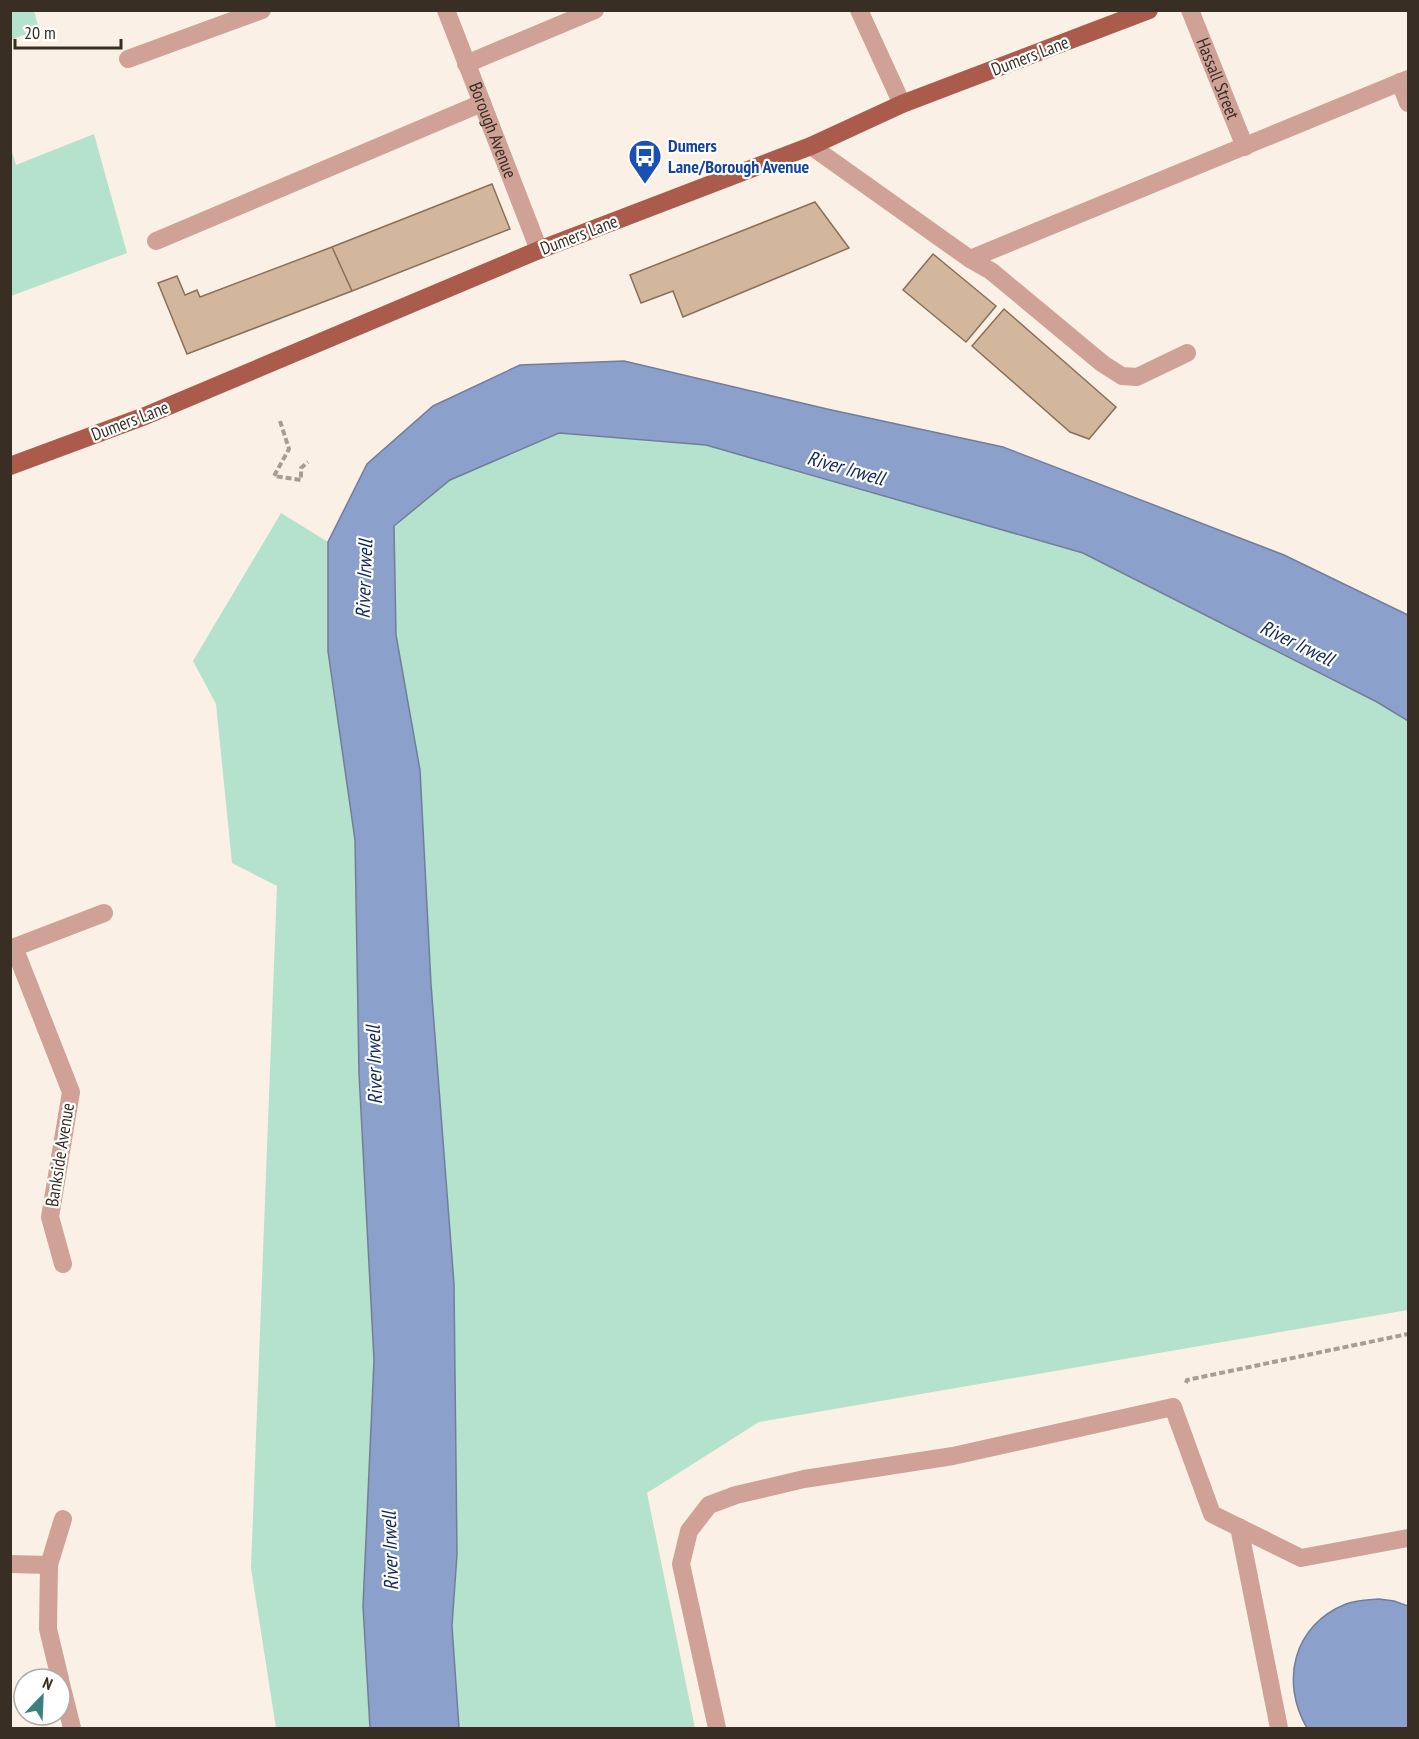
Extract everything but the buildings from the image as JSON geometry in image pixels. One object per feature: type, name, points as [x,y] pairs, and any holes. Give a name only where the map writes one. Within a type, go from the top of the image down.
[{"type":"main road","name":"Dumers Lane","points":[[10,466],[145,416],[539,250],[811,146],[902,104],[1149,10]]},
{"type":"street","points":[[128,59],[261,10]]},
{"type":"street","name":"Borough Avenue","points":[[446,10],[539,250]]},
{"type":"street","points":[[466,64],[595,10]]},
{"type":"street","points":[[859,10],[902,104]]},
{"type":"street","name":"Hassall Street","points":[[1190,10],[1245,147]]},
{"type":"street","points":[[969,260],[1404,81],[1408,103]]},
{"type":"street","points":[[156,241],[482,103]]},
{"type":"street","points":[[811,146],[969,260],[991,270],[1104,364],[1122,376],[1137,376],[1187,353]]},
{"type":"street","name":"Bankside Avenue","points":[[63,1264],[50,1217],[71,1092],[12,948],[104,913]]},
{"type":"street","points":[[717,1728],[681,1564],[689,1531],[709,1505],[736,1495],[804,1479],[953,1456],[1173,1407],[1212,1514],[1301,1558],[1408,1538]]},
{"type":"street","points":[[57,1667],[48,1629],[49,1565],[63,1519]]},
{"type":"street","points":[[1239,1527],[1279,1728]]},
{"type":"street","points":[[10,1564],[49,1565]]},
{"type":"path","points":[[280,420],[289,448],[274,476],[301,480],[301,468],[308,462]]},
{"type":"path","points":[[1173,1407],[1187,1380],[1408,1334]]},
{"type":"green space","points":[[11,10],[34,11],[39,29],[11,40]]},
{"type":"green space","points":[[94,134],[127,253],[11,296],[11,149],[16,165]]},
{"type":"green space","points":[[559,433],[706,445],[1083,553],[1377,702],[1408,721],[1408,1310],[759,1422],[647,1493],[695,1728],[459,1728],[452,1626],[457,1554],[454,1284],[431,984],[420,770],[396,635],[394,526],[450,480]]},
{"type":"green space","points":[[281,513],[328,542],[328,651],[355,840],[359,1073],[374,1360],[363,1606],[370,1728],[276,1728],[251,1568],[277,886],[232,863],[216,704],[193,661]]},
{"type":"water","name":"River Irwell","points":[[624,361],[827,409],[1003,447],[1284,555],[1408,615],[1408,721],[1377,702],[1083,553],[706,445],[559,433],[450,480],[394,526],[396,635],[420,770],[431,984],[454,1284],[457,1554],[452,1626],[459,1728],[370,1728],[363,1606],[374,1360],[359,1073],[355,840],[328,651],[328,542],[367,464],[433,406],[520,365]]},
{"type":"water","points":[[1379,1599],[1408,1606],[1408,1728],[1307,1728],[1294,1692],[1296,1657],[1303,1640],[1328,1613],[1346,1604]]},
{"type":"place","name":"Dumers Lane/Borough Avenue","points":[[645,185]]}]
